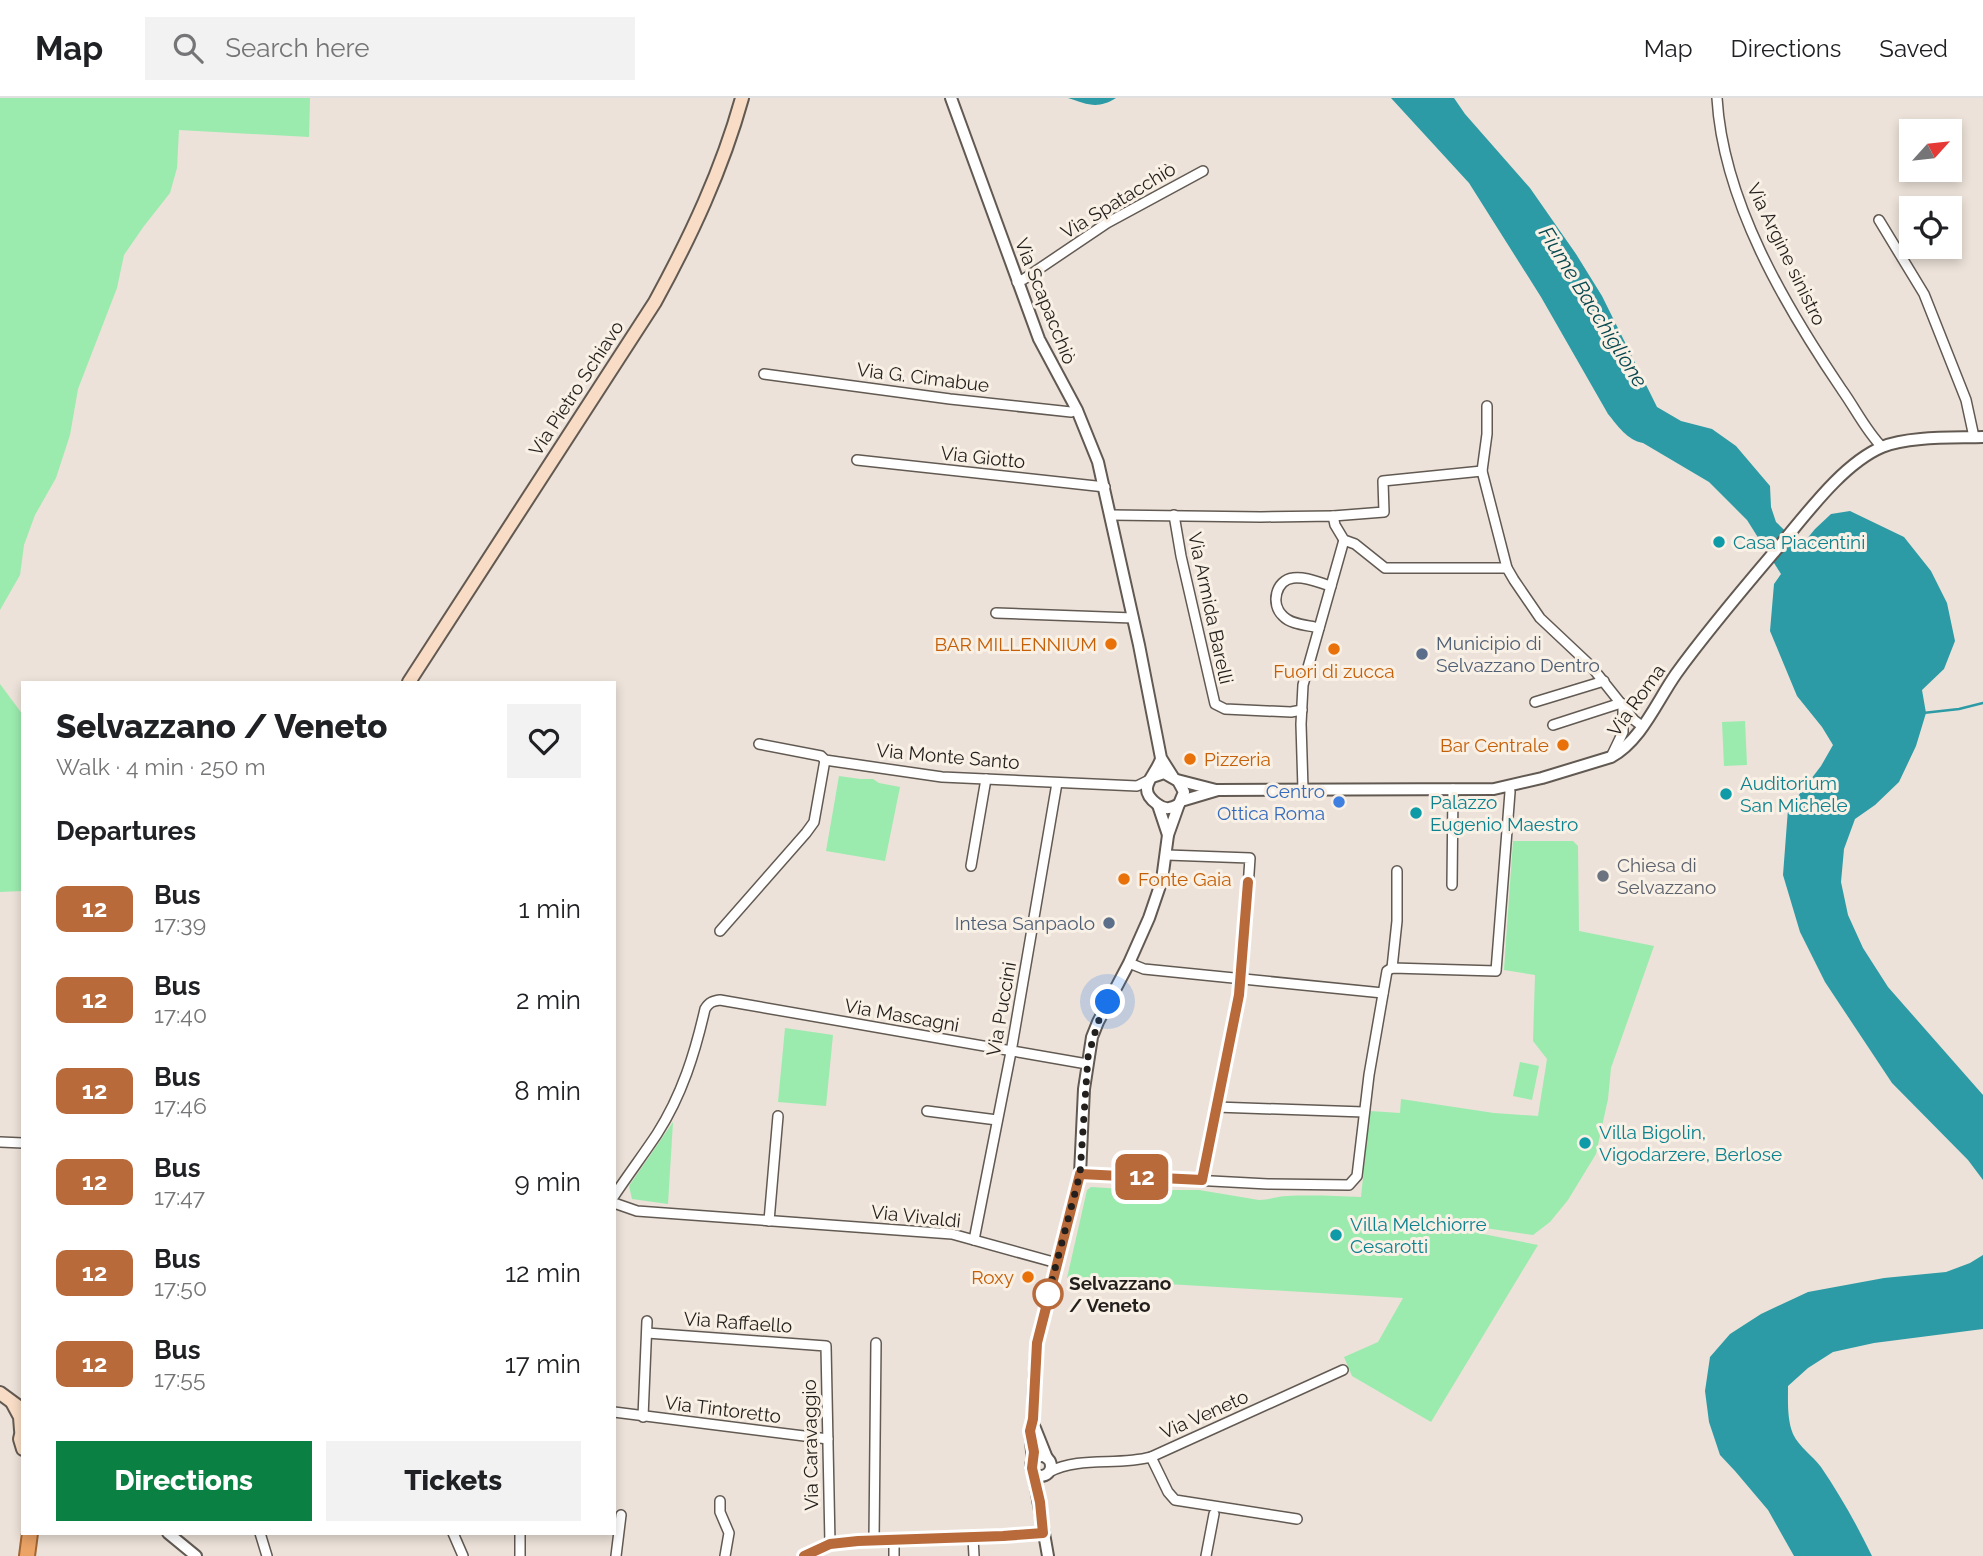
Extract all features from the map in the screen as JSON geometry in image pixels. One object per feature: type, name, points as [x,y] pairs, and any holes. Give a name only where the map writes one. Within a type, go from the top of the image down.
[{"type":"highway","points":[[27,1556],[30,1535]]},
{"type":"main road","name":"Via Pietro Schiavo","points":[[410,681],[655,302],[706,203],[726,153],[742,98]]},
{"type":"main road","points":[[0,1393],[18,1406]]},
{"type":"street","name":"Via Scapacchiò","points":[[951,98],[1039,339],[1093,446],[1105,487],[1161,760],[1175,778]]},
{"type":"street","name":"Via Argine sinistro","points":[[1717,98],[1718,123],[1728,170],[1751,230],[1780,290],[1813,348],[1877,449]]},
{"type":"street","name":"Via Spatacchiò","points":[[1017,282],[1107,223],[1203,171]]},
{"type":"street","points":[[1877,449],[1900,442],[1978,437],[1924,294],[1879,220]]},
{"type":"street","name":"Via G. Cimabue","points":[[764,374],[950,399],[1070,412],[1077,410]]},
{"type":"street","points":[[1487,406],[1482,471],[1507,568],[1540,618],[1591,666],[1634,720],[1642,726]]},
{"type":"street","name":"Via Roma","points":[[1175,778],[1188,784],[1218,790],[1494,789],[1611,757],[1633,739],[1676,674],[1825,494],[1848,469],[1877,449]]},
{"type":"street","name":"Via Giotto","points":[[857,460],[1105,487]]},
{"type":"street","points":[[1111,515],[1261,517],[1384,512],[1383,481],[1482,471]]},
{"type":"street","name":"Via Armida Barelli","points":[[1174,515],[1214,704],[1225,709],[1291,712],[1302,709]]},
{"type":"street","points":[[1333,516],[1344,540],[1355,544],[1385,568],[1507,568]]},
{"type":"street","points":[[1303,789],[1303,685],[1344,540]]},
{"type":"street","points":[[1319,628],[1289,621],[1282,616],[1277,608],[1278,588],[1285,580],[1297,577],[1331,586]]},
{"type":"street","points":[[996,613],[1133,618]]},
{"type":"street","points":[[1535,702],[1604,681]]},
{"type":"street","points":[[1611,757],[1623,732],[1622,705]]},
{"type":"street","points":[[1553,725],[1622,705]]},
{"type":"street","points":[[1624,721],[1633,739]]},
{"type":"street","name":"Via Monte Santo","points":[[759,744],[821,756],[825,760],[942,778],[1137,786],[1150,778]]},
{"type":"street","points":[[720,931],[814,822],[825,760]]},
{"type":"street","points":[[1147,793],[1150,778],[1161,760]]},
{"type":"street","points":[[1048,1556],[1030,1431],[1037,1343],[1080,1174],[1087,1064],[1092,1037],[1149,918],[1162,880],[1168,835],[1183,788],[1175,778],[1164,773],[1150,778]]},
{"type":"street","points":[[971,866],[986,779]]},
{"type":"street","name":"Via Puccini","points":[[974,1240],[1011,1052],[1057,783]]},
{"type":"street","points":[[1137,786],[1158,805],[1168,835]]},
{"type":"street","points":[[1080,1174],[1268,1184],[1349,1185],[1357,1176],[1364,1112],[1387,971],[1392,968],[1496,971],[1508,786]]},
{"type":"street","points":[[1452,789],[1452,885]]},
{"type":"street","name":"Via Roma","points":[[1180,803],[1218,790]]},
{"type":"street","points":[[1158,805],[1171,808],[1180,803]]},
{"type":"street","points":[[1167,855],[1250,858],[1241,978],[1202,1180]]},
{"type":"street","points":[[1392,968],[1397,921],[1397,871]]},
{"type":"street","points":[[1129,963],[1144,969],[1383,993]]},
{"type":"street","name":"Via Mascagni","points":[[616,1193],[671,1109],[691,1066],[705,1009],[711,1002],[720,1000],[1087,1064]]},
{"type":"street","points":[[1216,1107],[1364,1112]]},
{"type":"street","points":[[927,1111],[997,1120]]},
{"type":"street","points":[[769,1222],[778,1116]]},
{"type":"street","points":[[0,1142],[21,1143]]},
{"type":"street","name":"Via Vivaldi","points":[[616,1204],[637,1212],[953,1234],[1057,1263]]},
{"type":"street","points":[[643,1416],[647,1321]]},
{"type":"street","name":"Via Raffaello","points":[[647,1334],[826,1346]]},
{"type":"street","points":[[874,1540],[876,1343]]},
{"type":"street","name":"Via Caravaggio","points":[[826,1346],[830,1544]]},
{"type":"street","name":"Via Veneto","points":[[1048,1459],[1073,1463],[1151,1457],[1343,1370]]},
{"type":"street","name":"Via Tintoretto","points":[[616,1412],[828,1439]]},
{"type":"street","points":[[1033,1419],[1051,1468],[1040,1502]]},
{"type":"street","points":[[1033,1466],[1041,1456],[1048,1459]]},
{"type":"street","points":[[1151,1457],[1168,1492],[1175,1500],[1297,1519]]},
{"type":"street","name":"Via Veneto","points":[[1048,1472],[1073,1463]]},
{"type":"street","points":[[1033,1466],[1040,1475],[1048,1472]]},
{"type":"street","points":[[720,1501],[720,1512],[729,1533],[725,1556]]},
{"type":"street","points":[[1206,1556],[1214,1514]]},
{"type":"street","points":[[616,1556],[621,1515]]},
{"type":"street","points":[[804,1556],[816,1553],[830,1544],[1043,1533]]},
{"type":"street","points":[[171,1535],[196,1556]]},
{"type":"street","points":[[261,1535],[267,1556]]},
{"type":"street","points":[[454,1535],[463,1556]]},
{"type":"street","points":[[520,1535],[520,1556]]},
{"type":"street","points":[[974,1537],[974,1556]]},
{"type":"street","points":[[894,1540],[894,1556]]},
{"type":"green space","points":[[0,98],[310,98],[309,137],[179,130],[177,168],[170,193],[124,255],[117,288],[78,389],[70,435],[56,478],[35,515],[24,545],[20,575],[0,610]]},
{"type":"green space","points":[[0,684],[21,712],[21,891],[0,892]]},
{"type":"green space","points":[[1745,721],[1747,765],[1724,766],[1722,722]]},
{"type":"green space","points":[[839,776],[873,779],[879,783],[900,787],[885,861],[826,851]]},
{"type":"green space","points":[[1513,841],[1573,841],[1578,846],[1579,931],[1654,946],[1611,1068],[1608,1099],[1596,1154],[1568,1200],[1550,1222],[1533,1235],[1451,1223],[1448,1227],[1538,1245],[1431,1422],[1352,1376],[1344,1357],[1378,1342],[1403,1298],[1067,1278],[1087,1190],[1091,1187],[1199,1190],[1259,1200],[1284,1196],[1361,1197],[1370,1111],[1400,1113],[1401,1099],[1494,1113],[1538,1116],[1547,1059],[1533,1041],[1535,975],[1504,970]]},
{"type":"green space","points":[[785,1028],[833,1035],[826,1106],[778,1102]]},
{"type":"green space","points":[[1520,1062],[1539,1066],[1532,1100],[1513,1096]]},
{"type":"green space","points":[[673,1122],[668,1204],[632,1199],[629,1186]]},
{"type":"water","points":[[1068,98],[1116,98],[1097,105]]},
{"type":"water","name":"Fiume Bacchiglione","points":[[1391,98],[1454,98],[1530,188],[1576,254],[1602,296],[1657,407],[1681,421],[1712,429],[1736,446],[1770,486],[1771,507],[1776,522],[1801,546],[1831,514],[1850,511],[1904,537],[1931,571],[1947,603],[1955,641],[1944,669],[1922,690],[1926,713],[1916,746],[1899,782],[1875,805],[1855,819],[1844,849],[1841,882],[1848,915],[1863,948],[1888,987],[1983,1095],[1983,1180],[1968,1160],[1892,1083],[1825,982],[1800,932],[1783,875],[1788,809],[1821,766],[1833,745],[1797,696],[1770,631],[1774,584],[1781,574],[1747,520],[1709,482],[1632,439],[1615,423],[1541,297],[1469,183]]},
{"type":"water","points":[[1983,1255],[1983,1329],[1874,1343],[1833,1352],[1808,1368],[1788,1386],[1789,1416],[1793,1434],[1828,1478],[1872,1556],[1794,1556],[1768,1510],[1720,1455],[1709,1422],[1705,1391],[1710,1357],[1730,1334],[1761,1314],[1808,1292],[1884,1278],[1946,1272]]},
{"type":"waterway","points":[[1923,713],[1983,703]]},
{"type":"bus line","name":"12","points":[[804,1556],[830,1544],[858,1541],[1043,1533],[1040,1502],[1032,1468],[1034,1452],[1030,1431],[1037,1343],[1080,1174],[1202,1180],[1239,995],[1248,882]]},
{"type":"place","name":"Casa Piacentini","points":[[1719,542]]},
{"type":"place","name":"BAR MILLENNIUM","points":[[1111,644]]},
{"type":"place","name":"Fuori di zucca","points":[[1334,649]]},
{"type":"place","name":"Municipio di Selvazzano Dentro","points":[[1422,654]]},
{"type":"place","name":"Bar Centrale","points":[[1563,745]]},
{"type":"place","name":"Pizzeria","points":[[1190,759]]},
{"type":"place","name":"Auditorium San Michele","points":[[1726,794]]},
{"type":"place","name":"Centro Ottica Roma","points":[[1339,802]]},
{"type":"place","name":"Palazzo Eugenio Maestro","points":[[1416,813]]},
{"type":"place","name":"Chiesa di Selvazzano","points":[[1603,876]]},
{"type":"place","name":"Fonte Gaia","points":[[1124,879]]},
{"type":"place","name":"Intesa Sanpaolo","points":[[1109,923]]},
{"type":"place","name":"Villa Bigolin, Vigodarzere, Berlose","points":[[1585,1143]]},
{"type":"place","name":"Villa Melchiorre Cesarotti","points":[[1336,1235]]},
{"type":"place","name":"Roxy","points":[[1028,1277]]},
{"type":"place","name":"Selvazzano / Veneto","points":[[1048,1294]]},
{"type":"route","points":[[1048,1294],[1047,1299],[1080,1174],[1084,1089],[1092,1037],[1108,1002]]}]
